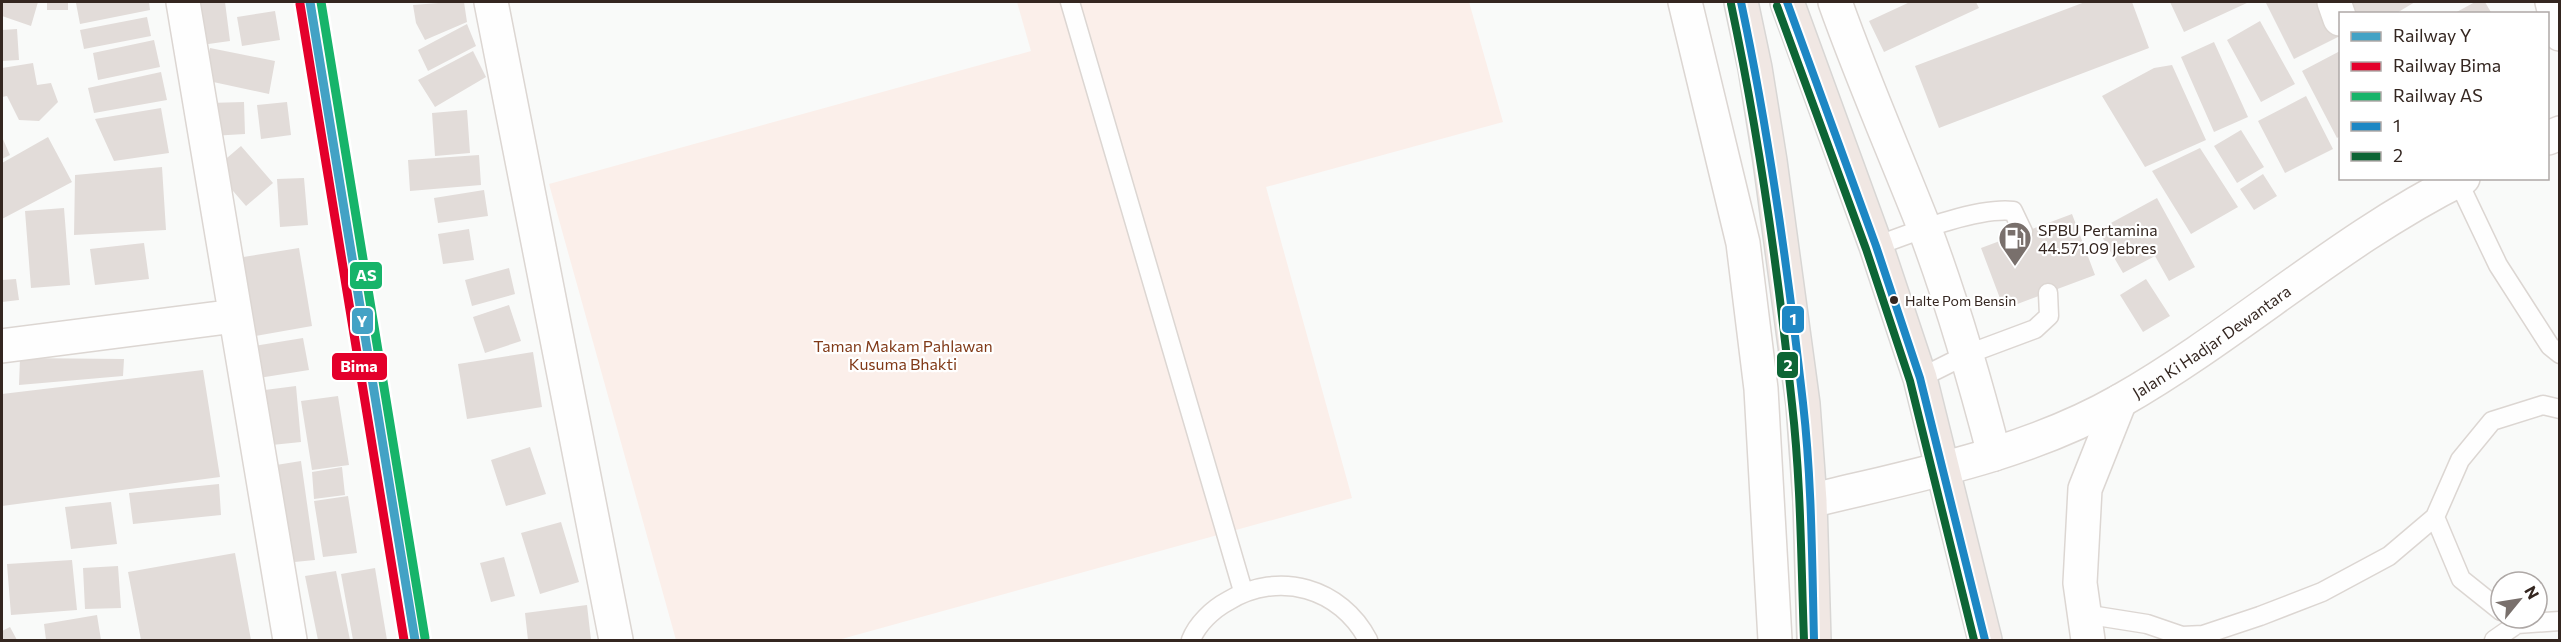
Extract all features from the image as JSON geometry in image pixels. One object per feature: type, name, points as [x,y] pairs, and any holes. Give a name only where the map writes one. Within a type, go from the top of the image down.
[{"type":"highway","points":[[1741,2],[1755,68],[1803,404],[1810,501],[1814,640]]},
{"type":"highway","points":[[1787,2],[1876,246],[1920,378],[1984,640]]},
{"type":"street","points":[[183,2],[290,640]]},
{"type":"street","points":[[491,2],[616,640]]},
{"type":"street","points":[[1685,2],[1743,243],[1761,389],[1775,640]]},
{"type":"street","points":[[1835,2],[1860,74],[1924,228],[1968,354],[1994,454]]},
{"type":"street","points":[[2334,2],[2339,16]]},
{"type":"street","points":[[2552,2],[2559,34]]},
{"type":"street","name":"Jalan Ki Hadjar Dewantara","points":[[1810,501],[1994,454],[2058,432],[2120,401],[2208,344],[2374,229],[2421,189],[2460,180]]},
{"type":"street","points":[[2,346],[235,316]]},
{"type":"street","points":[[2086,627],[2080,583],[2085,489],[2120,401]]},
{"type":"lane","points":[[1070,2],[1243,591]]},
{"type":"lane","points":[[2460,180],[2498,265],[2550,346],[2559,354]]},
{"type":"lane","points":[[1876,246],[1924,228],[1999,209],[2013,211],[2023,232]]},
{"type":"lane","points":[[1920,378],[1968,354],[2034,329],[2049,316],[2049,293]]},
{"type":"lane","points":[[2086,627],[2147,624],[2182,636],[2204,634],[2260,616],[2322,592],[2389,556],[2435,517],[2460,459],[2492,421],[2543,405],[2559,409]]},
{"type":"lane","points":[[2435,517],[2462,579],[2489,601]]},
{"type":"lane","points":[[1191,640],[1193,634],[1215,608],[1243,591],[1275,584],[1306,588],[1335,601],[1359,624],[1368,640]]},
{"type":"green space","name":"Taman Makam Pahlawan Kusuma Bhakti","points":[[1017,2],[1469,2],[1503,122],[1266,187],[1352,498],[838,640],[676,640],[549,184],[1031,51]]},
{"type":"building","points":[[2,2],[38,2],[31,26],[2,16]]},
{"type":"building","points":[[47,2],[68,2],[68,10],[47,10]]},
{"type":"building","points":[[149,2],[150,10],[80,24],[76,3]]},
{"type":"building","points":[[189,2],[225,2],[230,41],[194,46]]},
{"type":"building","points":[[464,2],[467,22],[425,40],[416,23],[413,5]]},
{"type":"building","points":[[1910,2],[1976,2],[1979,8],[1884,52],[1869,21]]},
{"type":"building","points":[[2085,2],[2132,2],[2149,48],[1939,128],[1915,66]]},
{"type":"building","points":[[2170,2],[2249,2],[2184,32]]},
{"type":"building","points":[[2322,2],[2339,36],[2294,59],[2266,3]]},
{"type":"building","points":[[2349,2],[2415,2],[2398,12],[2355,12]]},
{"type":"building","points":[[2475,2],[2485,2],[2491,12],[2457,12]]},
{"type":"building","points":[[275,11],[280,40],[242,46],[237,17]]},
{"type":"building","points":[[147,17],[151,36],[84,49],[80,30]]},
{"type":"building","points":[[2260,21],[2295,84],[2261,102],[2227,40]]},
{"type":"building","points":[[467,24],[476,46],[428,71],[418,50]]},
{"type":"building","points":[[17,29],[19,60],[2,61],[2,30]]},
{"type":"building","points":[[154,40],[160,67],[98,80],[93,53]]},
{"type":"building","points":[[2214,42],[2248,117],[2214,132],[2181,57]]},
{"type":"building","points":[[210,48],[275,61],[269,94],[204,80]]},
{"type":"building","points":[[473,51],[486,77],[435,107],[418,80]]},
{"type":"building","points":[[2339,52],[2339,137],[2337,138],[2302,71]]},
{"type":"building","points":[[33,63],[37,85],[51,83],[58,102],[39,121],[19,120],[7,96],[2,97],[2,68]]},
{"type":"building","points":[[2172,65],[2206,140],[2145,167],[2102,96],[2154,68]]},
{"type":"building","points":[[161,72],[167,100],[94,113],[88,88]]},
{"type":"building","points":[[2306,96],[2333,149],[2285,173],[2258,121]]},
{"type":"building","points":[[244,102],[245,134],[211,136],[209,103]]},
{"type":"building","points":[[287,102],[291,135],[261,139],[257,105]]},
{"type":"building","points":[[161,108],[169,153],[114,161],[95,119]]},
{"type":"building","points":[[467,110],[470,153],[435,156],[432,113]]},
{"type":"building","points":[[2241,130],[2264,167],[2237,183],[2214,146]]},
{"type":"building","points":[[2,137],[10,155],[2,159]]},
{"type":"building","points":[[48,137],[72,182],[2,219],[2,163]]},
{"type":"building","points":[[241,146],[273,183],[246,206],[214,169]]},
{"type":"building","points":[[2200,148],[2238,207],[2191,234],[2152,171]]},
{"type":"building","points":[[479,155],[481,185],[410,191],[408,160]]},
{"type":"building","points":[[162,167],[166,230],[74,235],[75,175]]},
{"type":"building","points":[[2263,174],[2277,196],[2254,210],[2240,189]]},
{"type":"building","points":[[304,178],[308,225],[280,227],[277,179]]},
{"type":"building","points":[[484,190],[488,216],[438,223],[434,198]]},
{"type":"building","points":[[2157,198],[2195,267],[2169,281],[2155,256],[2123,273],[2098,230]]},
{"type":"building","points":[[64,208],[70,285],[31,288],[25,211]]},
{"type":"building","points":[[2072,214],[2095,275],[2004,309],[1981,248]]},
{"type":"building","points":[[469,229],[474,260],[443,264],[438,234]]},
{"type":"building","points":[[144,243],[149,279],[95,285],[90,249]]},
{"type":"building","points":[[299,248],[312,326],[244,338],[231,259]]},
{"type":"building","points":[[509,268],[515,294],[472,306],[465,280]]},
{"type":"building","points":[[16,279],[19,300],[2,302],[2,280]]},
{"type":"building","points":[[2146,279],[2170,316],[2143,332],[2120,295]]},
{"type":"building","points":[[509,305],[521,341],[485,353],[473,317]]},
{"type":"building","points":[[303,338],[309,370],[253,379],[248,347]]},
{"type":"building","points":[[533,352],[542,407],[467,419],[458,364]]},
{"type":"building","points":[[20,358],[124,359],[123,376],[19,385]]},
{"type":"building","points":[[203,370],[220,477],[2,506],[2,394]]},
{"type":"building","points":[[296,386],[301,442],[262,446],[257,391]]},
{"type":"building","points":[[338,396],[349,465],[312,470],[301,401]]},
{"type":"building","points":[[530,447],[546,494],[506,506],[491,460]]},
{"type":"building","points":[[301,461],[315,560],[284,563],[270,466]]},
{"type":"building","points":[[342,467],[345,495],[314,499],[312,472]]},
{"type":"building","points":[[219,484],[221,515],[133,524],[129,493]]},
{"type":"building","points":[[348,496],[357,553],[323,557],[314,501]]},
{"type":"building","points":[[111,502],[117,544],[71,549],[65,507]]},
{"type":"building","points":[[561,522],[579,582],[540,594],[521,533]]},
{"type":"building","points":[[235,553],[251,640],[141,640],[128,572]]},
{"type":"building","points":[[504,557],[515,596],[491,602],[480,563]]},
{"type":"building","points":[[72,560],[77,610],[11,615],[7,564]]},
{"type":"building","points":[[118,566],[121,608],[85,609],[83,568]]},
{"type":"building","points":[[375,568],[387,640],[353,640],[341,574]]},
{"type":"building","points":[[336,571],[350,640],[318,640],[305,576]]},
{"type":"building","points":[[587,605],[591,640],[528,640],[525,613]]},
{"type":"building","points":[[97,615],[101,640],[46,640],[44,624]]},
{"type":"building","points":[[10,627],[17,640],[2,640],[2,631]]},
{"type":"rail line","name":"Y","points":[[310,2],[415,640]]},
{"type":"rail line","name":"AS","points":[[321,2],[425,638]]},
{"type":"rail line","name":"Bima","points":[[300,4],[404,640]]},
{"type":"transit line","name":"1","points":[[1741,2],[1777,202],[1803,403],[1810,492],[1814,640]]},
{"type":"transit line","name":"1","points":[[1787,2],[1876,246],[1920,378],[1985,640]]},
{"type":"transit line","name":"2","points":[[1731,4],[1759,153],[1787,354],[1797,463],[1804,640]]},
{"type":"transit line","name":"2","points":[[1777,6],[1866,249],[1910,381],[1974,640]]},
{"type":"place","name":"SPBU Pertamina 44.571.09 Jebres","points":[[2015,267]]},
{"type":"place","name":"Halte Pom Bensin","points":[[1894,300]]}]
